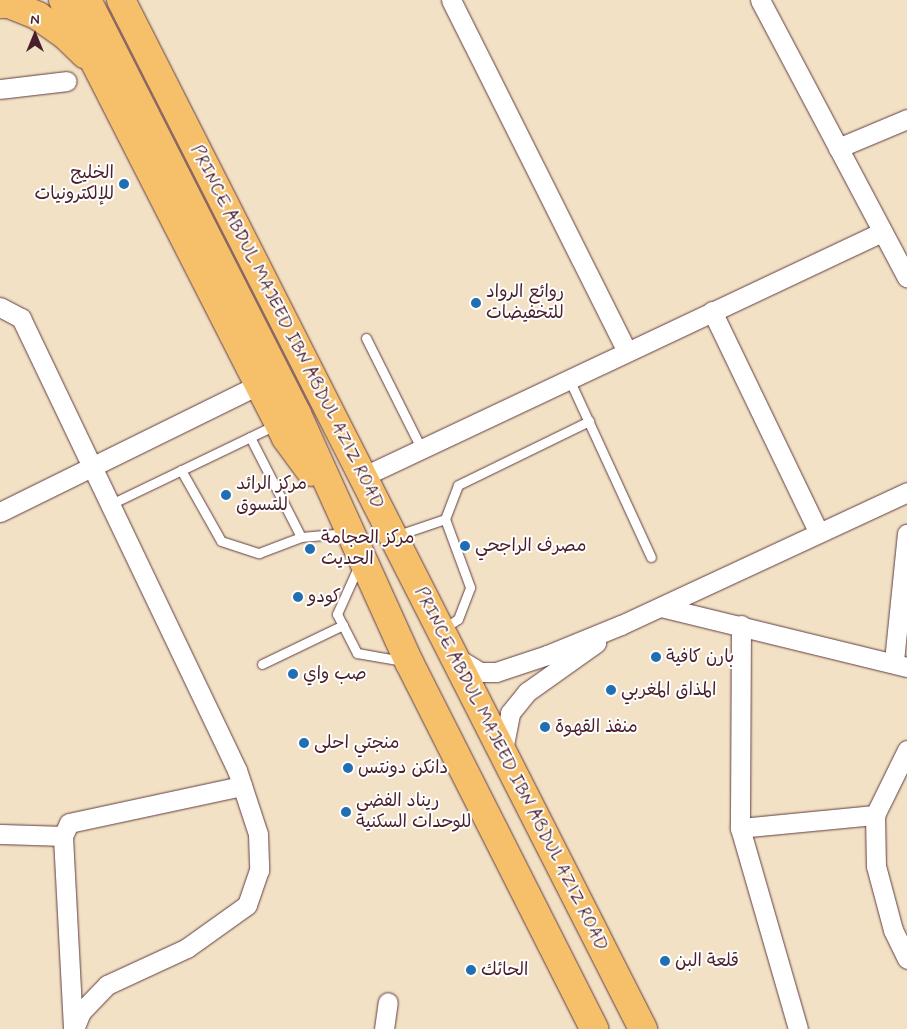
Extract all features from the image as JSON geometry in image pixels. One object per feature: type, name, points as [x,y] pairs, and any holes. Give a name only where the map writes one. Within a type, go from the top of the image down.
[{"type":"main road","points":[[64,0],[286,438],[336,503]]},
{"type":"main road","name":"PRINCE ABDUL MAJEED IBN ABDUL AZIZ ROAD","points":[[87,0],[297,414],[348,533],[362,558],[409,662],[594,1029]]},
{"type":"main road","name":"PRINCE ABDUL MAJEED IBN ABDUL AZIZ ROAD","points":[[121,0],[643,1029]]},
{"type":"main road","points":[[0,4],[9,4],[38,16],[65,34],[98,67]]},
{"type":"street","points":[[451,0],[627,351]]},
{"type":"street","points":[[760,0],[907,278]]},
{"type":"street","points":[[0,89],[67,81]]},
{"type":"street","points":[[838,148],[907,119]]},
{"type":"street","points":[[362,477],[882,232]]},
{"type":"street","points":[[0,307],[22,318],[242,786],[258,834],[260,870],[247,905],[187,948],[107,986],[81,1012],[74,1029]]},
{"type":"street","points":[[712,311],[819,533]]},
{"type":"street","points":[[0,512],[258,385]]},
{"type":"street","points":[[455,657],[480,672],[496,672],[621,625],[907,492]]},
{"type":"street","points":[[661,607],[900,664],[907,534]]},
{"type":"street","points":[[502,750],[510,713],[527,692],[621,625]]},
{"type":"street","points":[[741,625],[740,828],[798,1029]]},
{"type":"street","points":[[907,750],[875,816],[876,866],[900,928],[907,959]]},
{"type":"street","points":[[74,1029],[64,836],[69,823],[85,817],[242,786]]},
{"type":"street","points":[[740,828],[875,816]]},
{"type":"street","points":[[0,834],[64,836]]},
{"type":"street","points":[[384,1029],[388,1002]]},
{"type":"lane","points":[[366,338],[421,448]]},
{"type":"lane","points":[[569,378],[651,557]]},
{"type":"lane","points":[[441,630],[458,619],[470,587],[445,519],[463,481],[589,421]]},
{"type":"lane","points":[[111,504],[278,423]]},
{"type":"lane","points":[[250,437],[301,537]]},
{"type":"lane","points":[[181,470],[221,541],[260,553],[301,537],[348,533]]},
{"type":"lane","points":[[393,536],[445,519]]},
{"type":"lane","points":[[362,558],[337,607],[343,625],[357,653],[409,662]]},
{"type":"lane","points":[[262,664],[343,625]]},
{"type":"place","name":"الخليج للإلكترونيات","points":[[124,184]]},
{"type":"place","name":"روائع الرواد للتخفيضات","points":[[476,303]]},
{"type":"place","name":"مركز الرائد للتسوق","points":[[226,495]]},
{"type":"place","name":"مصرف الراجحي","points":[[465,546]]},
{"type":"place","name":"مركز الحجامة الحديث","points":[[310,549]]},
{"type":"place","name":"كودو","points":[[298,597]]},
{"type":"place","name":"بارن كافية","points":[[656,657]]},
{"type":"place","name":"صب واي","points":[[293,674]]},
{"type":"place","name":"المذاق المغربي","points":[[611,690]]},
{"type":"place","name":"منفذ القهوة","points":[[545,727]]},
{"type":"place","name":"منجتي احلى","points":[[304,743]]},
{"type":"place","name":"دانكن دونتس","points":[[348,768]]},
{"type":"place","name":"ريناد الفضي للوحدات السكنية","points":[[346,812]]},
{"type":"place","name":"قلعة البن","points":[[665,961]]},
{"type":"place","name":"الحائك","points":[[471,970]]}]
